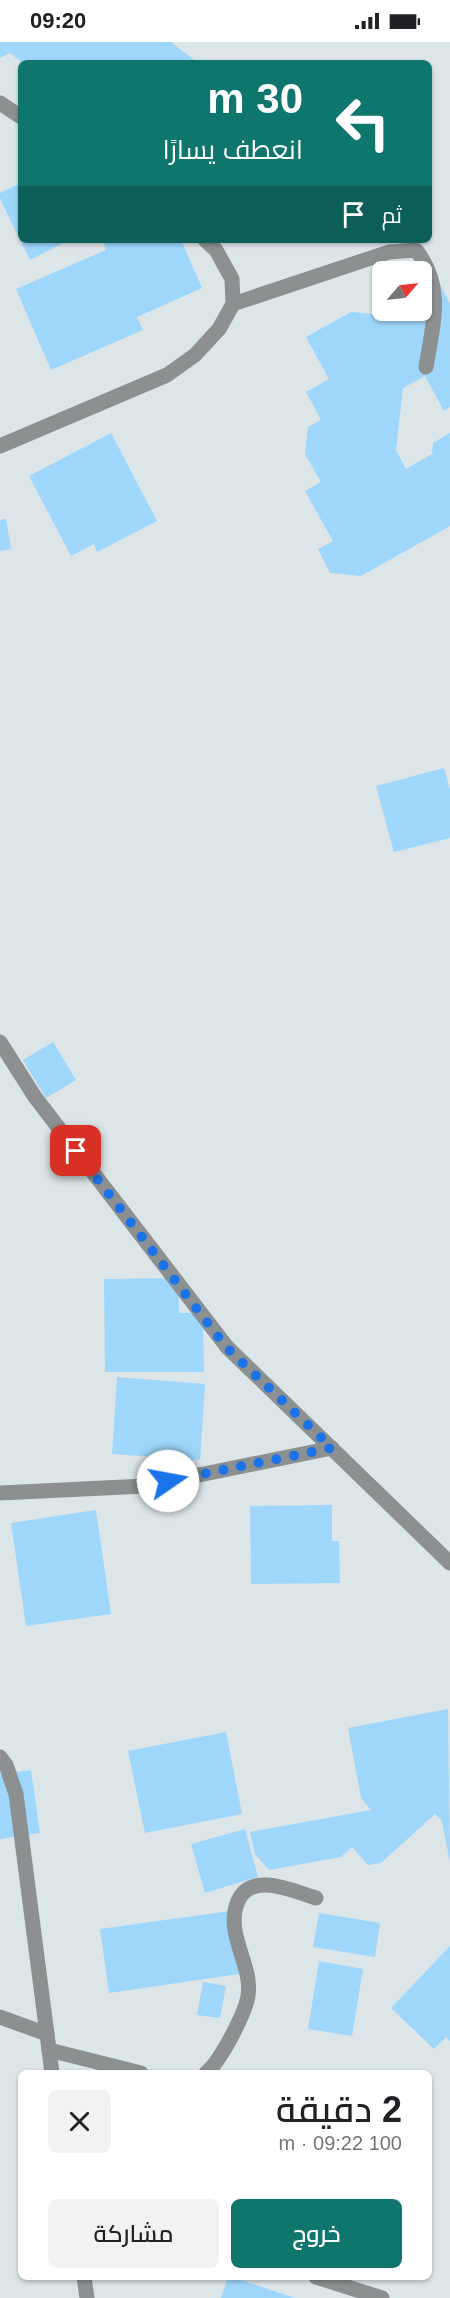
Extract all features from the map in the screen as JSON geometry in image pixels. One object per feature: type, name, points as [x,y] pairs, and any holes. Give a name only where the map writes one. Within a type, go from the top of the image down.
[{"type":"street","points":[[0,103],[18,115]]},
{"type":"street","points":[[0,446],[167,375],[195,355],[219,329],[233,304],[232,279],[216,250],[208,243]]},
{"type":"street","points":[[233,304],[389,252],[416,250],[427,264],[436,300],[426,367]]},
{"type":"street","points":[[0,1042],[35,1097],[226,1347],[450,1563]]},
{"type":"street","points":[[0,1493],[145,1486],[332,1448]]},
{"type":"street","points":[[0,1757],[6,1765],[16,1794],[52,2070]]},
{"type":"street","points":[[208,2070],[223,2052],[248,1996],[233,1927],[235,1908],[241,1894],[249,1887],[260,1885],[316,1898]]},
{"type":"street","points":[[0,2017],[48,2034]]},
{"type":"street","points":[[49,2050],[129,2070]]},
{"type":"street","points":[[84,2280],[87,2298]]},
{"type":"street","points":[[325,2280],[382,2298]]},
{"type":"building","points":[[0,42],[171,42],[194,60],[19,60],[10,53],[0,58]]},
{"type":"building","points":[[18,184],[18,236],[0,199],[0,193]]},
{"type":"building","points":[[22,243],[63,243],[30,260]]},
{"type":"building","points":[[103,243],[182,243],[202,288],[137,317],[143,330],[51,370],[16,289],[106,250]]},
{"type":"building","points":[[432,285],[441,286],[450,304],[450,407],[444,411],[425,376],[403,388],[396,450],[406,469],[432,454],[433,443],[450,433],[450,526],[361,576],[330,573],[318,549],[333,541],[305,491],[321,482],[305,454],[308,427],[321,420],[306,392],[329,379],[306,337],[351,312],[372,314],[372,321],[432,321]]},
{"type":"building","points":[[111,433],[157,521],[97,552],[94,544],[71,556],[29,476]]},
{"type":"building","points":[[6,519],[11,549],[0,551],[0,520]]},
{"type":"building","points":[[444,768],[450,790],[450,838],[394,852],[376,786]]},
{"type":"building","points":[[53,1042],[76,1080],[46,1098],[23,1060]]},
{"type":"building","points":[[178,1278],[179,1313],[203,1313],[204,1372],[105,1372],[104,1279]]},
{"type":"building","points":[[117,1377],[205,1384],[200,1460],[112,1454]]},
{"type":"building","points":[[332,1505],[332,1541],[339,1541],[340,1583],[251,1584],[250,1506]]},
{"type":"building","points":[[96,1510],[111,1614],[26,1626],[11,1523]]},
{"type":"building","points":[[448,1709],[450,1862],[442,1821],[435,1814],[381,1863],[368,1865],[352,1847],[341,1857],[269,1870],[255,1854],[250,1832],[371,1810],[361,1798],[348,1728]]},
{"type":"building","points":[[226,1732],[242,1814],[145,1833],[128,1751]]},
{"type":"building","points":[[31,1770],[40,1833],[0,1839],[0,1774]]},
{"type":"building","points":[[245,1829],[258,1877],[205,1893],[191,1844]]},
{"type":"building","points":[[230,1911],[239,1974],[109,1993],[100,1929]]},
{"type":"building","points":[[319,1913],[380,1923],[375,1957],[313,1947]]},
{"type":"building","points":[[450,1946],[450,2041],[446,2037],[434,2049],[391,2008]]},
{"type":"building","points":[[319,1961],[363,1969],[352,2036],[308,2029]]},
{"type":"building","points":[[203,1982],[226,1986],[220,2018],[197,2015]]},
{"type":"building","points":[[227,2280],[241,2280],[295,2298],[221,2298]]},
{"type":"route","points":[[76,1151],[226,1347],[332,1448],[168,1481]]}]
